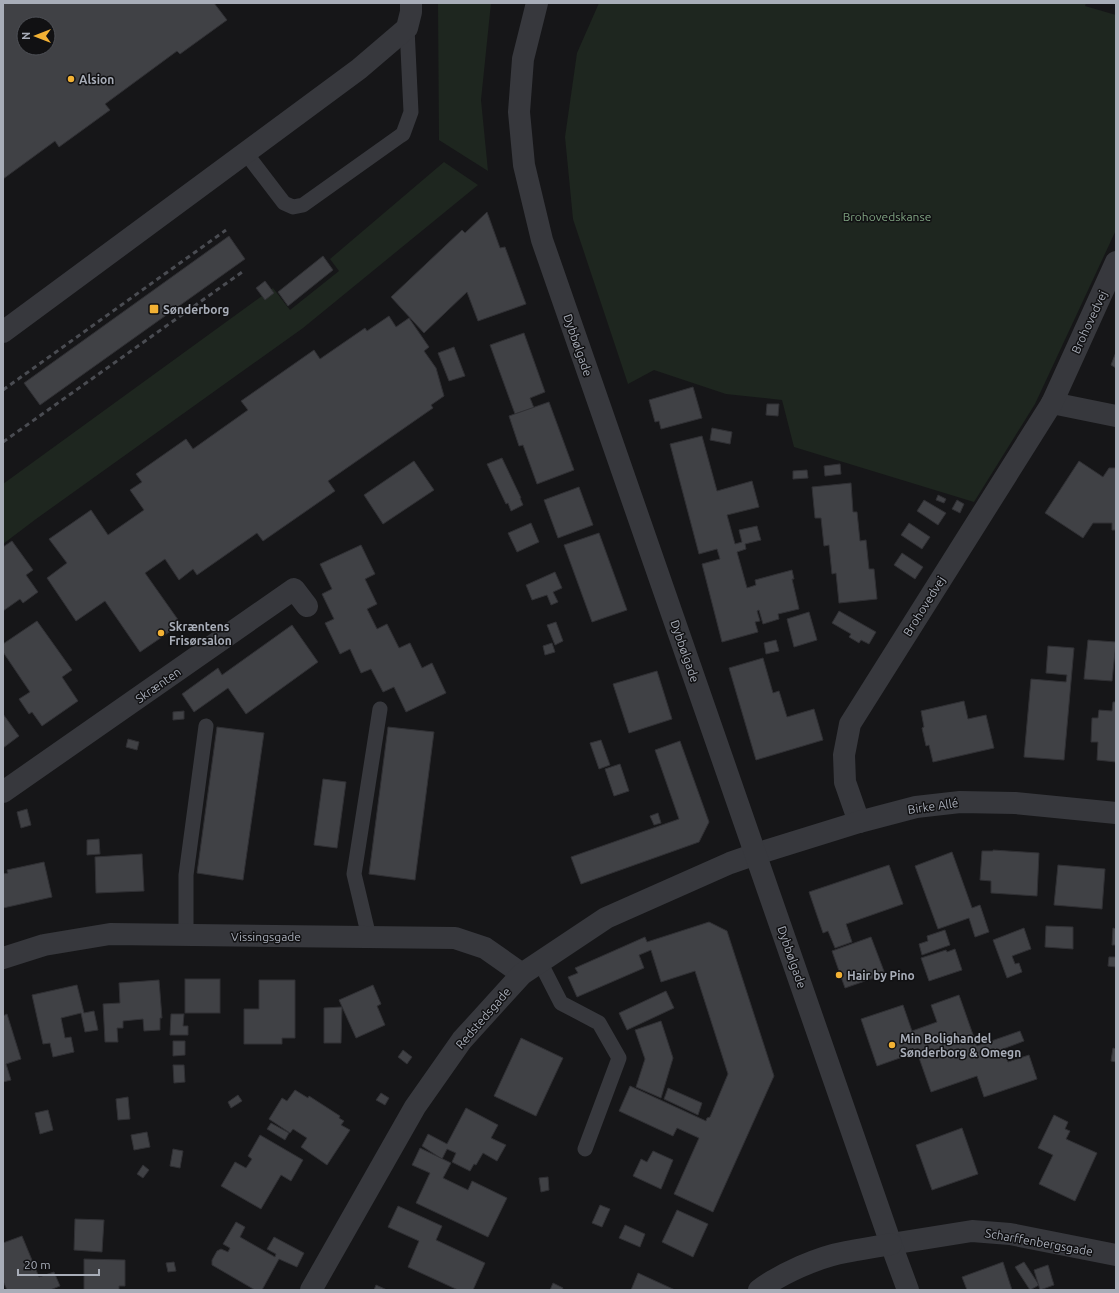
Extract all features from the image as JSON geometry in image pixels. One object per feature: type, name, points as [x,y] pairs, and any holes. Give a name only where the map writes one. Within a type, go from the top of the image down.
[{"type":"street","points":[[3,332],[359,69],[407,28],[411,12],[411,3]]},
{"type":"street","name":"Dybbølgade","points":[[537,3],[523,60],[520,112],[524,165],[542,240],[908,1290]]},
{"type":"street","name":"Brohovedvej","points":[[859,822],[845,782],[844,755],[850,724],[1052,403],[1116,262]]},
{"type":"street","points":[[1052,403],[1116,416]]},
{"type":"street","name":"Skrænten","points":[[3,792],[294,589],[307,606]]},
{"type":"street","name":"Birke Allé","points":[[756,854],[859,822],[916,807],[960,802],[1015,803],[1116,813]]},
{"type":"street","name":"Redstedsgade","points":[[311,1290],[415,1107],[462,1040],[522,974],[606,918],[730,863],[756,854]]},
{"type":"street","name":"Vissingsgade","points":[[3,958],[44,945],[110,934],[455,938],[485,948],[522,974]]},
{"type":"street","name":"Scharffenbergsgade","points":[[759,1290],[801,1266],[844,1252],[972,1231],[1010,1234],[1116,1255]]},
{"type":"lane","points":[[245,152],[284,203],[293,207],[303,205],[403,134],[411,112],[407,28]]},
{"type":"lane","points":[[369,936],[354,874],[380,709]]},
{"type":"lane","points":[[186,935],[186,875],[206,726]]},
{"type":"lane","points":[[540,962],[561,1003],[599,1023],[619,1058],[585,1149]]},
{"type":"green space","points":[[438,3],[491,3],[481,100],[488,171],[439,140]]},
{"type":"green space","name":"Brohovedskanse","points":[[599,3],[1086,3],[1085,6],[1116,15],[1116,230],[1035,404],[974,502],[794,447],[782,400],[726,394],[654,370],[628,384],[573,219],[565,137],[577,53]]},
{"type":"green space","points":[[444,162],[478,185],[303,328],[3,544],[3,484],[273,288],[290,310],[339,271],[330,259]]},
{"type":"building","name":"Alsion","points":[[3,3],[214,3],[227,20],[180,54],[177,51],[105,104],[110,110],[59,147],[55,141],[3,179]]},
{"type":"building","points":[[487,212],[500,248],[505,247],[526,304],[478,321],[467,292],[424,333],[391,297],[462,230],[465,233]]},
{"type":"building","points":[[229,236],[245,259],[40,405],[24,383]]},
{"type":"building","points":[[323,256],[333,270],[288,306],[278,292]]},
{"type":"building","points":[[265,281],[274,293],[265,300],[256,288]]},
{"type":"building","points":[[389,316],[396,327],[409,318],[429,347],[424,351],[436,368],[444,396],[431,405],[433,408],[328,481],[335,491],[263,541],[257,533],[197,575],[193,569],[179,580],[165,559],[145,573],[181,624],[140,652],[105,601],[76,621],[47,578],[67,563],[49,539],[91,510],[108,535],[144,510],[130,490],[142,482],[136,474],[186,439],[193,449],[248,410],[241,401],[314,350],[320,359],[365,328],[367,331]]},
{"type":"building","points":[[524,333],[545,392],[530,398],[534,408],[515,414],[490,345]]},
{"type":"building","points":[[454,347],[465,376],[449,381],[438,353]]},
{"type":"building","points":[[1116,352],[1116,368],[1111,365]]},
{"type":"building","points":[[693,387],[702,418],[661,429],[659,421],[655,422],[649,400]]},
{"type":"building","points":[[549,402],[574,470],[537,484],[523,445],[519,446],[509,416]]},
{"type":"building","points":[[767,404],[779,404],[778,416],[766,415]]},
{"type":"building","points":[[712,428],[732,432],[730,444],[710,440]]},
{"type":"building","points":[[702,436],[717,491],[752,481],[759,507],[727,515],[735,544],[742,542],[739,530],[757,526],[761,540],[745,544],[746,549],[737,552],[747,588],[756,585],[755,580],[792,570],[794,579],[792,579],[799,609],[778,614],[779,619],[763,624],[759,610],[757,611],[760,621],[755,622],[758,632],[722,642],[702,564],[720,559],[717,549],[699,554],[670,444]]},
{"type":"building","points":[[502,458],[523,505],[511,511],[508,503],[506,504],[487,464]]},
{"type":"building","points":[[414,461],[434,490],[383,524],[364,495]]},
{"type":"building","points":[[1079,461],[1103,477],[1109,468],[1116,468],[1116,530],[1112,530],[1112,523],[1093,523],[1083,538],[1045,513]]},
{"type":"building","points":[[840,464],[841,474],[825,476],[824,466]]},
{"type":"building","points":[[807,470],[808,478],[793,479],[793,471]]},
{"type":"building","points":[[851,483],[853,512],[857,512],[860,541],[866,540],[869,569],[874,569],[877,599],[839,603],[836,573],[832,574],[829,545],[824,546],[821,518],[815,518],[812,487]]},
{"type":"building","points":[[579,487],[593,525],[558,538],[544,500]]},
{"type":"building","points":[[938,495],[946,499],[944,503],[936,500]]},
{"type":"building","points":[[924,500],[946,513],[938,525],[917,511]]},
{"type":"building","points":[[957,500],[964,504],[960,513],[952,509]]},
{"type":"building","points":[[531,523],[539,542],[517,552],[508,533]]},
{"type":"building","points":[[909,523],[930,537],[922,549],[901,535]]},
{"type":"building","points":[[599,533],[627,610],[592,622],[564,545]]},
{"type":"building","points":[[12,541],[33,570],[26,575],[38,592],[23,603],[20,599],[3,611],[3,547]]},
{"type":"building","points":[[361,545],[375,574],[365,579],[377,604],[367,609],[377,629],[387,624],[399,648],[410,643],[422,668],[432,663],[446,693],[406,712],[394,687],[383,692],[371,669],[361,673],[350,649],[340,654],[325,623],[334,619],[322,594],[332,589],[320,564]]},
{"type":"building","points":[[902,553],[923,567],[915,579],[894,565]]},
{"type":"building","points":[[555,572],[562,588],[553,592],[558,602],[551,605],[547,595],[532,600],[526,585]]},
{"type":"building","points":[[839,611],[876,632],[869,644],[861,640],[859,643],[849,637],[851,634],[832,623]]},
{"type":"building","points":[[809,612],[817,640],[794,647],[787,619]]},
{"type":"building","points":[[37,621],[72,670],[62,677],[78,701],[42,726],[32,712],[29,714],[19,699],[30,692],[3,652],[3,644]]},
{"type":"building","points":[[556,622],[563,641],[555,645],[547,625]]},
{"type":"building","points":[[292,625],[318,662],[246,714],[228,688],[194,712],[182,694],[218,668],[222,675]]},
{"type":"building","points":[[776,640],[779,651],[766,654],[764,643]]},
{"type":"building","points":[[1088,640],[1116,642],[1112,681],[1084,679]]},
{"type":"building","points":[[552,643],[555,652],[545,655],[543,646]]},
{"type":"building","points":[[1048,646],[1074,648],[1064,760],[1024,757],[1031,679],[1066,682],[1067,675],[1046,673]]},
{"type":"building","points":[[763,658],[773,693],[779,691],[787,717],[814,709],[823,740],[756,760],[729,668]]},
{"type":"building","points":[[657,671],[672,719],[629,733],[613,684]]},
{"type":"building","points":[[964,701],[968,719],[986,715],[994,748],[933,762],[929,745],[926,746],[922,728],[924,727],[921,711]]},
{"type":"building","points":[[1113,702],[1116,702],[1116,762],[1097,760],[1098,742],[1091,742],[1092,718],[1098,718],[1099,710],[1112,711]]},
{"type":"building","points":[[184,711],[184,719],[173,720],[173,712]]},
{"type":"building","points":[[3,714],[19,736],[3,748]]},
{"type":"building","points":[[217,727],[264,733],[243,880],[197,873]]},
{"type":"building","points":[[388,727],[434,732],[415,880],[369,874]]},
{"type":"building","points":[[128,739],[139,742],[137,750],[126,747]]},
{"type":"building","points":[[601,740],[610,765],[599,769],[590,743]]},
{"type":"building","points":[[680,741],[709,822],[699,842],[581,884],[571,857],[679,819],[655,750]]},
{"type":"building","points":[[620,764],[629,791],[614,796],[605,769]]},
{"type":"building","points":[[323,779],[346,782],[337,848],[314,845]]},
{"type":"building","points":[[27,809],[31,825],[21,828],[17,812]]},
{"type":"building","points":[[658,813],[661,823],[654,825],[650,816]]},
{"type":"building","points":[[99,839],[100,854],[87,855],[87,840]]},
{"type":"building","points":[[993,850],[1039,853],[1037,896],[991,893],[991,881],[980,880],[982,851]]},
{"type":"building","points":[[952,852],[972,908],[980,905],[989,932],[975,937],[969,918],[938,929],[915,866]]},
{"type":"building","points":[[142,854],[144,891],[96,893],[95,857]]},
{"type":"building","points":[[44,862],[52,897],[3,908],[3,874],[8,873],[7,870]]},
{"type":"building","points":[[889,865],[903,904],[846,924],[852,942],[835,948],[828,931],[823,933],[809,892]]},
{"type":"building","points":[[1058,865],[1105,869],[1102,909],[1054,905]]},
{"type":"building","points":[[709,922],[727,931],[774,1076],[713,1212],[674,1194],[699,1138],[677,1128],[673,1136],[619,1111],[630,1086],[706,1121],[707,1118],[710,1117],[728,1074],[695,971],[661,982],[651,950],[639,955],[644,968],[577,997],[568,977],[578,973],[575,968],[645,937],[647,942]]},
{"type":"building","points":[[1046,926],[1073,927],[1073,949],[1045,947]]},
{"type":"building","points":[[1024,928],[1031,949],[1012,956],[1015,964],[1019,963],[1022,972],[1007,978],[993,940]]},
{"type":"building","points":[[1113,928],[1116,929],[1116,945],[1112,945]]},
{"type":"building","points":[[945,930],[950,945],[922,955],[919,944],[928,941],[927,936]]},
{"type":"building","points":[[871,937],[885,974],[845,988],[832,951]]},
{"type":"building","points":[[955,949],[962,970],[929,981],[921,958],[946,950],[947,952]]},
{"type":"building","points":[[1109,957],[1116,957],[1116,967],[1108,966]]},
{"type":"building","points":[[185,979],[220,979],[220,1013],[185,1013]]},
{"type":"building","points":[[159,980],[162,1018],[160,1018],[160,1030],[144,1031],[143,1019],[123,1021],[123,1028],[117,1028],[118,1042],[105,1042],[103,1004],[120,1003],[119,983]]},
{"type":"building","points":[[259,980],[295,980],[295,1038],[282,1038],[282,1044],[244,1044],[244,1009],[259,1009]]},
{"type":"building","points":[[77,985],[84,1013],[94,1011],[98,1030],[85,1032],[81,1013],[61,1018],[65,1038],[71,1037],[74,1052],[53,1057],[50,1043],[43,1044],[32,995]]},
{"type":"building","points":[[373,985],[381,1004],[377,1006],[385,1025],[356,1038],[339,1000]]},
{"type":"building","points":[[666,991],[674,1008],[627,1030],[619,1013]]},
{"type":"building","points":[[959,995],[977,1046],[1020,1031],[1024,1041],[1003,1049],[1008,1062],[1029,1055],[1037,1079],[984,1097],[977,1076],[931,1092],[917,1052],[877,1066],[861,1019],[903,1005],[912,1031],[937,1022],[931,1005]]},
{"type":"building","points":[[342,1007],[341,1043],[324,1043],[324,1008]]},
{"type":"building","points":[[7,1014],[21,1059],[6,1064],[11,1080],[3,1082],[3,1016]]},
{"type":"building","points":[[171,1014],[184,1014],[183,1026],[188,1026],[188,1035],[170,1035]]},
{"type":"building","points":[[661,1021],[673,1058],[661,1098],[636,1087],[645,1059],[635,1030]]},
{"type":"building","points":[[521,1038],[563,1058],[536,1116],[494,1096]]},
{"type":"building","points":[[173,1041],[185,1041],[185,1055],[173,1056]]},
{"type":"building","points":[[1113,1048],[1116,1049],[1116,1062],[1111,1061]]},
{"type":"building","points":[[403,1050],[412,1057],[407,1064],[398,1057]]},
{"type":"building","points":[[173,1065],[184,1065],[185,1082],[174,1083]]},
{"type":"building","points":[[668,1088],[702,1103],[698,1115],[664,1099]]},
{"type":"building","points":[[295,1090],[308,1098],[309,1096],[340,1116],[339,1118],[344,1121],[341,1125],[350,1130],[327,1165],[301,1147],[307,1138],[293,1129],[290,1133],[269,1119],[282,1098],[287,1101]]},
{"type":"building","points":[[381,1093],[389,1098],[385,1105],[376,1100]]},
{"type":"building","points":[[238,1095],[242,1101],[231,1108],[228,1102]]},
{"type":"building","points":[[128,1097],[130,1119],[118,1120],[116,1099]]},
{"type":"building","points":[[466,1108],[498,1125],[491,1138],[506,1145],[497,1161],[483,1153],[476,1165],[474,1164],[470,1171],[452,1162],[456,1153],[447,1149],[442,1159],[422,1146],[428,1134],[447,1144]]},
{"type":"building","points":[[48,1110],[53,1130],[40,1134],[35,1113]]},
{"type":"building","points":[[1054,1115],[1068,1122],[1065,1129],[1070,1131],[1066,1139],[1097,1153],[1075,1201],[1039,1184],[1053,1155],[1038,1148]]},
{"type":"building","points":[[271,1123],[289,1133],[285,1140],[267,1129]]},
{"type":"building","points":[[962,1128],[978,1174],[932,1190],[916,1145]]},
{"type":"building","points":[[147,1132],[150,1147],[134,1150],[131,1135]]},
{"type":"building","points":[[260,1135],[303,1160],[291,1181],[281,1175],[261,1209],[221,1186],[235,1162],[246,1168],[252,1159],[248,1156]]},
{"type":"building","points":[[420,1148],[451,1163],[443,1178],[468,1190],[472,1181],[507,1198],[488,1237],[416,1203],[430,1173],[412,1165]]},
{"type":"building","points":[[173,1149],[183,1151],[180,1168],[170,1166]]},
{"type":"building","points":[[653,1151],[673,1160],[661,1189],[633,1176],[641,1159],[647,1162]]},
{"type":"building","points":[[143,1165],[149,1170],[143,1178],[137,1174]]},
{"type":"building","points":[[548,1177],[549,1190],[541,1192],[539,1178]]},
{"type":"building","points":[[600,1205],[610,1209],[602,1227],[592,1223]]},
{"type":"building","points":[[398,1206],[442,1226],[436,1240],[485,1263],[473,1290],[458,1290],[408,1267],[419,1241],[388,1227]]},
{"type":"building","points":[[677,1210],[708,1224],[693,1257],[662,1242]]},
{"type":"building","points":[[75,1219],[104,1220],[102,1252],[74,1250]]},
{"type":"building","points":[[236,1222],[245,1227],[240,1237],[275,1257],[276,1254],[267,1249],[274,1237],[304,1253],[297,1267],[279,1259],[262,1290],[255,1290],[212,1265],[212,1260],[217,1251],[221,1249],[228,1252],[230,1248],[223,1244]]},
{"type":"building","points":[[625,1225],[645,1234],[640,1247],[619,1238]]},
{"type":"building","points":[[22,1236],[39,1277],[54,1272],[60,1286],[50,1290],[7,1290],[3,1281],[3,1243]]},
{"type":"building","points":[[84,1259],[125,1260],[125,1286],[119,1286],[119,1290],[84,1290]]},
{"type":"building","points":[[174,1262],[176,1271],[168,1272],[166,1263]]},
{"type":"building","points":[[1003,1262],[1012,1290],[967,1290],[962,1277]]},
{"type":"building","points":[[1024,1262],[1039,1285],[1030,1290],[1015,1267]]},
{"type":"building","points":[[1048,1265],[1054,1285],[1040,1290],[1034,1270]]},
{"type":"building","points":[[638,1273],[675,1290],[631,1290]]},
{"type":"building","points":[[553,1283],[563,1288],[562,1290],[550,1290]]},
{"type":"building","points":[[376,1285],[387,1290],[374,1290]]},
{"type":"railway","points":[[3,390],[226,230]]},
{"type":"railway","points":[[3,442],[245,270]]},
{"type":"place","name":"Alsion","points":[[71,79]]},
{"type":"place","name":"Sønderborg","points":[[154,309]]},
{"type":"place","name":"Skræntens Frisørsalon","points":[[161,633]]},
{"type":"place","name":"Hair by Pino","points":[[839,975]]},
{"type":"place","name":"Min Bolighandel Sønderborg & Omegn","points":[[892,1045]]}]
